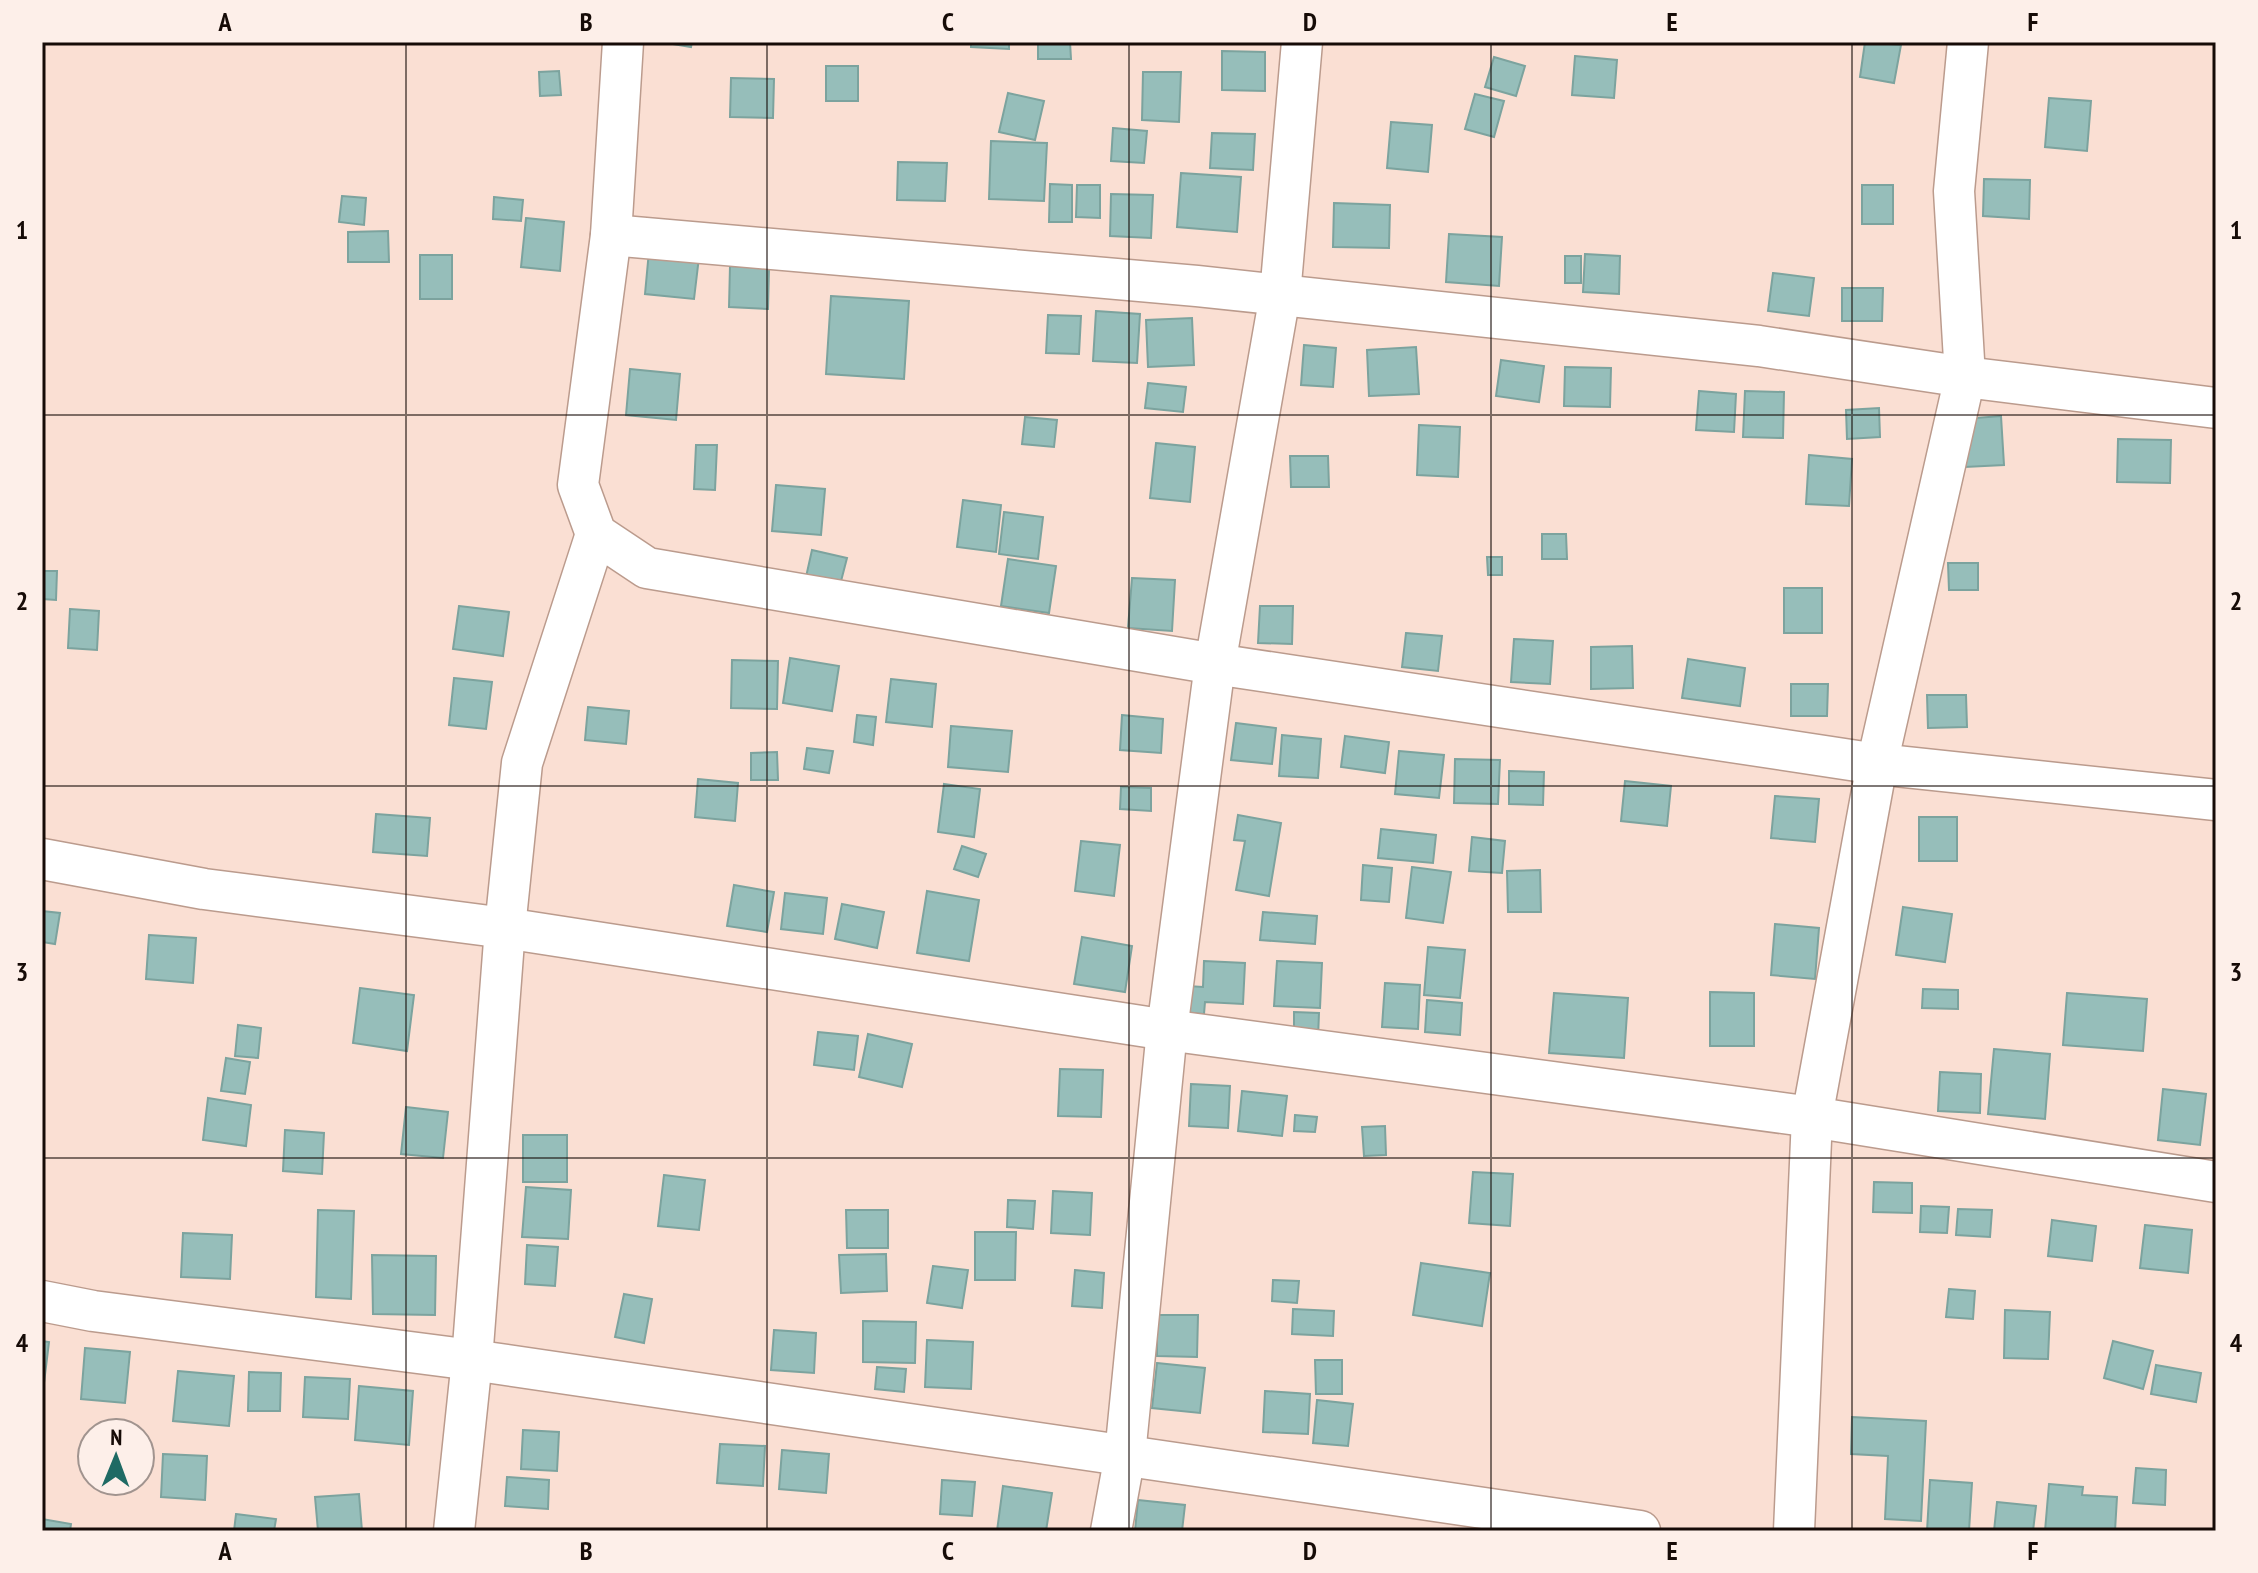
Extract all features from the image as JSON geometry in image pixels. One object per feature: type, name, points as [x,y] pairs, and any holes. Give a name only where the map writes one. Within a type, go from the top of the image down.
[{"type":"street","points":[[623,42],[611,235],[578,485],[596,534],[647,568],[1215,664],[1877,764],[2216,800]]},
{"type":"street","points":[[1111,1531],[1125,1455],[1167,1030],[1215,664],[1280,295],[1302,42]]},
{"type":"street","points":[[1794,1531],[1812,1117],[1877,764],[1965,377],[1954,191],[1968,42]]},
{"type":"street","points":[[611,235],[1280,295],[1759,346],[1965,377],[2216,408]]},
{"type":"street","points":[[454,1531],[472,1360],[505,928],[522,763],[596,534]]},
{"type":"street","points":[[42,859],[204,889],[505,928],[1167,1030],[1812,1117],[2216,1182]]},
{"type":"street","points":[[42,1301],[109,1313],[472,1360],[1640,1531]]},
{"type":"building","points":[[661,42],[692,42],[691,47]]},
{"type":"building","points":[[971,42],[1009,42],[1009,49],[971,47]]},
{"type":"building","points":[[1038,42],[1070,42],[1071,59],[1038,59]]},
{"type":"building","points":[[1865,42],[1901,45],[1894,83],[1860,77]]},
{"type":"building","points":[[1222,51],[1265,52],[1265,91],[1222,90]]},
{"type":"building","points":[[1575,56],[1617,60],[1614,98],[1572,95]]},
{"type":"building","points":[[1494,57],[1525,66],[1516,96],[1485,87]]},
{"type":"building","points":[[826,66],[858,66],[858,101],[826,101]]},
{"type":"building","points":[[559,71],[561,95],[540,96],[539,72]]},
{"type":"building","points":[[1143,72],[1181,72],[1179,122],[1142,120]]},
{"type":"building","points":[[731,78],[774,79],[773,118],[730,117]]},
{"type":"building","points":[[1008,93],[1044,101],[1035,140],[999,132]]},
{"type":"building","points":[[1475,94],[1504,101],[1494,137],[1465,129]]},
{"type":"building","points":[[2049,98],[2091,101],[2087,151],[2045,147]]},
{"type":"building","points":[[1391,122],[1432,125],[1428,172],[1387,168]]},
{"type":"building","points":[[1113,128],[1147,131],[1144,163],[1111,161]]},
{"type":"building","points":[[1212,133],[1255,134],[1253,170],[1210,168]]},
{"type":"building","points":[[991,141],[1047,143],[1044,201],[989,199]]},
{"type":"building","points":[[898,162],[947,163],[945,201],[897,200]]},
{"type":"building","points":[[1181,173],[1241,177],[1237,232],[1177,227]]},
{"type":"building","points":[[1984,179],[2030,180],[2029,219],[1983,216]]},
{"type":"building","points":[[1050,184],[1072,185],[1072,222],[1049,222]]},
{"type":"building","points":[[1077,185],[1100,185],[1100,218],[1076,217]]},
{"type":"building","points":[[1862,185],[1893,185],[1893,224],[1862,224]]},
{"type":"building","points":[[1111,194],[1153,195],[1151,238],[1110,236]]},
{"type":"building","points":[[342,196],[366,198],[364,225],[339,222]]},
{"type":"building","points":[[494,197],[523,200],[521,221],[493,219]]},
{"type":"building","points":[[1334,203],[1390,205],[1389,248],[1333,247]]},
{"type":"building","points":[[526,218],[564,222],[560,271],[521,267]]},
{"type":"building","points":[[388,231],[389,262],[348,262],[348,232]]},
{"type":"building","points":[[1449,234],[1502,237],[1499,286],[1446,282]]},
{"type":"building","points":[[649,251],[699,257],[694,299],[645,294]]},
{"type":"building","points":[[1585,254],[1620,256],[1619,294],[1583,292]]},
{"type":"building","points":[[420,255],[452,255],[452,299],[420,299]]},
{"type":"building","points":[[1565,256],[1581,256],[1581,283],[1565,283]]},
{"type":"building","points":[[730,266],[769,268],[768,309],[729,307]]},
{"type":"building","points":[[1773,273],[1814,278],[1809,316],[1768,311]]},
{"type":"building","points":[[1842,288],[1883,288],[1882,321],[1842,321]]},
{"type":"building","points":[[831,296],[909,301],[904,379],[826,374]]},
{"type":"building","points":[[1096,311],[1140,314],[1137,363],[1093,361]]},
{"type":"building","points":[[1048,315],[1081,316],[1079,354],[1046,353]]},
{"type":"building","points":[[1192,318],[1194,365],[1148,367],[1146,320]]},
{"type":"building","points":[[1304,345],[1336,348],[1333,387],[1301,385]]},
{"type":"building","points":[[1416,347],[1419,394],[1369,396],[1367,350]]},
{"type":"building","points":[[1501,360],[1544,366],[1539,402],[1496,396]]},
{"type":"building","points":[[1565,367],[1611,368],[1610,407],[1564,406]]},
{"type":"building","points":[[630,369],[680,374],[676,420],[626,415]]},
{"type":"building","points":[[1148,383],[1186,387],[1183,412],[1145,408]]},
{"type":"building","points":[[1699,391],[1736,394],[1734,432],[1696,430]]},
{"type":"building","points":[[1745,391],[1784,392],[1783,438],[1743,437]]},
{"type":"building","points":[[1879,408],[1880,437],[1847,439],[1846,410]]},
{"type":"building","points":[[2001,416],[2004,465],[1965,467],[1962,419]]},
{"type":"building","points":[[1025,417],[1057,420],[1054,447],[1022,444]]},
{"type":"building","points":[[1419,425],[1460,427],[1458,477],[1417,475]]},
{"type":"building","points":[[2118,439],[2171,440],[2170,483],[2117,482]]},
{"type":"building","points":[[1156,443],[1195,447],[1190,502],[1150,498]]},
{"type":"building","points":[[696,445],[717,445],[715,490],[694,489]]},
{"type":"building","points":[[1809,455],[1852,459],[1849,506],[1806,504]]},
{"type":"building","points":[[1290,456],[1328,456],[1329,487],[1291,487]]},
{"type":"building","points":[[776,485],[825,489],[821,535],[772,531]]},
{"type":"building","points":[[963,500],[1001,505],[996,552],[957,547]]},
{"type":"building","points":[[1004,512],[1043,517],[1038,559],[999,554]]},
{"type":"building","points":[[1542,534],[1566,534],[1567,559],[1542,559]]},
{"type":"building","points":[[812,550],[847,558],[840,585],[806,577]]},
{"type":"building","points":[[1487,557],[1502,557],[1502,575],[1488,575]]},
{"type":"building","points":[[1008,559],[1056,566],[1049,613],[1001,606]]},
{"type":"building","points":[[1948,563],[1978,563],[1978,590],[1949,590]]},
{"type":"building","points":[[42,571],[57,571],[56,600],[42,599]]},
{"type":"building","points":[[1132,578],[1175,580],[1172,631],[1128,628]]},
{"type":"building","points":[[1784,588],[1822,588],[1822,633],[1784,633]]},
{"type":"building","points":[[459,606],[509,612],[503,656],[453,649]]},
{"type":"building","points":[[1260,606],[1293,606],[1292,644],[1258,643]]},
{"type":"building","points":[[70,609],[99,611],[97,650],[68,648]]},
{"type":"building","points":[[1406,633],[1442,636],[1438,671],[1402,667]]},
{"type":"building","points":[[1514,639],[1553,641],[1550,684],[1511,682]]},
{"type":"building","points":[[1632,646],[1633,688],[1591,689],[1591,647]]},
{"type":"building","points":[[790,658],[839,666],[832,711],[783,703]]},
{"type":"building","points":[[1688,659],[1745,668],[1740,706],[1682,698]]},
{"type":"building","points":[[732,660],[778,661],[777,709],[731,708]]},
{"type":"building","points":[[454,678],[492,682],[486,729],[449,725]]},
{"type":"building","points":[[891,679],[936,684],[932,727],[886,722]]},
{"type":"building","points":[[1791,684],[1828,684],[1827,716],[1791,716]]},
{"type":"building","points":[[1927,695],[1966,695],[1967,727],[1928,728]]},
{"type":"building","points":[[588,707],[629,711],[626,744],[585,740]]},
{"type":"building","points":[[857,715],[876,717],[873,745],[854,742]]},
{"type":"building","points":[[1122,715],[1163,719],[1161,753],[1120,750]]},
{"type":"building","points":[[1236,723],[1276,728],[1272,764],[1231,760]]},
{"type":"building","points":[[951,726],[1012,731],[1008,772],[948,767]]},
{"type":"building","points":[[1282,735],[1321,739],[1318,778],[1279,776]]},
{"type":"building","points":[[1345,736],[1389,742],[1385,773],[1341,767]]},
{"type":"building","points":[[807,748],[833,751],[829,773],[804,769]]},
{"type":"building","points":[[1399,751],[1444,755],[1439,798],[1395,794]]},
{"type":"building","points":[[777,752],[778,780],[751,780],[751,753]]},
{"type":"building","points":[[1455,759],[1500,760],[1498,804],[1454,803]]},
{"type":"building","points":[[1509,771],[1544,772],[1543,805],[1509,804]]},
{"type":"building","points":[[698,779],[738,783],[735,821],[695,817]]},
{"type":"building","points":[[1625,781],[1671,786],[1667,826],[1621,821]]},
{"type":"building","points":[[944,784],[980,789],[974,837],[938,832]]},
{"type":"building","points":[[1121,787],[1151,788],[1151,811],[1120,809]]},
{"type":"building","points":[[1775,796],[1819,799],[1815,842],[1771,838]]},
{"type":"building","points":[[376,814],[430,818],[427,856],[373,852]]},
{"type":"building","points":[[1238,815],[1281,823],[1269,896],[1236,890],[1245,841],[1234,840]]},
{"type":"building","points":[[1919,817],[1957,817],[1957,861],[1919,861]]},
{"type":"building","points":[[1381,829],[1436,835],[1433,863],[1378,858]]},
{"type":"building","points":[[1472,837],[1505,841],[1502,873],[1469,871]]},
{"type":"building","points":[[1081,841],[1120,845],[1114,896],[1075,891]]},
{"type":"building","points":[[962,846],[986,854],[978,877],[954,869]]},
{"type":"building","points":[[1363,865],[1392,868],[1389,902],[1361,900]]},
{"type":"building","points":[[1412,867],[1451,872],[1443,923],[1406,918]]},
{"type":"building","points":[[1540,870],[1541,912],[1508,912],[1507,871]]},
{"type":"building","points":[[734,885],[774,892],[767,932],[727,926]]},
{"type":"building","points":[[927,891],[979,900],[969,961],[917,953]]},
{"type":"building","points":[[785,893],[827,898],[823,934],[781,929]]},
{"type":"building","points":[[842,904],[884,912],[877,948],[835,939]]},
{"type":"building","points":[[1903,907],[1952,914],[1945,962],[1896,955]]},
{"type":"building","points":[[42,911],[60,913],[55,944],[42,942]]},
{"type":"building","points":[[1263,912],[1317,916],[1315,944],[1260,940]]},
{"type":"building","points":[[1775,924],[1819,928],[1815,979],[1771,975]]},
{"type":"building","points":[[149,935],[196,938],[193,983],[146,979]]},
{"type":"building","points":[[1082,937],[1132,946],[1125,992],[1074,984]]},
{"type":"building","points":[[1428,947],[1465,950],[1460,998],[1424,995]]},
{"type":"building","points":[[1204,961],[1245,963],[1243,1004],[1205,1002],[1204,1014],[1187,1013],[1188,986],[1203,987]]},
{"type":"building","points":[[1277,961],[1322,963],[1320,1008],[1274,1006]]},
{"type":"building","points":[[1385,983],[1420,985],[1418,1029],[1382,1027]]},
{"type":"building","points":[[360,988],[414,995],[407,1051],[353,1043]]},
{"type":"building","points":[[1923,989],[1958,990],[1958,1009],[1922,1008]]},
{"type":"building","points":[[1710,992],[1754,993],[1754,1046],[1710,1046]]},
{"type":"building","points":[[1554,993],[1628,998],[1624,1058],[1549,1053]]},
{"type":"building","points":[[2067,993],[2147,999],[2143,1051],[2063,1045]]},
{"type":"building","points":[[1427,1000],[1462,1003],[1460,1035],[1425,1032]]},
{"type":"building","points":[[1294,1012],[1319,1013],[1318,1038],[1294,1037]]},
{"type":"building","points":[[238,1025],[261,1028],[258,1058],[235,1056]]},
{"type":"building","points":[[818,1032],[858,1036],[854,1070],[814,1065]]},
{"type":"building","points":[[868,1034],[912,1044],[902,1087],[859,1077]]},
{"type":"building","points":[[1994,1049],[2050,1054],[2045,1119],[1988,1114]]},
{"type":"building","points":[[226,1058],[250,1062],[245,1094],[221,1091]]},
{"type":"building","points":[[1060,1069],[1103,1070],[1101,1117],[1058,1116]]},
{"type":"building","points":[[1940,1072],[1981,1074],[1980,1113],[1938,1111]]},
{"type":"building","points":[[1191,1084],[1230,1086],[1228,1128],[1189,1126]]},
{"type":"building","points":[[2163,1089],[2206,1094],[2200,1145],[2158,1140]]},
{"type":"building","points":[[1242,1091],[1287,1096],[1282,1136],[1238,1131]]},
{"type":"building","points":[[208,1098],[251,1105],[246,1146],[203,1140]]},
{"type":"building","points":[[406,1107],[448,1112],[443,1158],[401,1154]]},
{"type":"building","points":[[1295,1115],[1317,1117],[1315,1132],[1294,1131]]},
{"type":"building","points":[[1385,1126],[1386,1155],[1364,1156],[1362,1127]]},
{"type":"building","points":[[285,1130],[324,1133],[322,1174],[283,1171]]},
{"type":"building","points":[[523,1135],[567,1135],[567,1182],[523,1182]]},
{"type":"building","points":[[1473,1172],[1513,1174],[1510,1226],[1469,1223]]},
{"type":"building","points":[[664,1175],[705,1180],[699,1230],[658,1226]]},
{"type":"building","points":[[1874,1182],[1912,1183],[1912,1213],[1873,1212]]},
{"type":"building","points":[[526,1187],[571,1190],[568,1239],[522,1237]]},
{"type":"building","points":[[1053,1191],[1092,1193],[1090,1235],[1051,1233]]},
{"type":"building","points":[[1008,1200],[1035,1201],[1033,1229],[1007,1227]]},
{"type":"building","points":[[1921,1206],[1949,1207],[1947,1233],[1920,1232]]},
{"type":"building","points":[[1958,1209],[1992,1210],[1990,1237],[1956,1235]]},
{"type":"building","points":[[318,1210],[354,1211],[351,1299],[316,1297]]},
{"type":"building","points":[[846,1210],[888,1210],[888,1248],[847,1248]]},
{"type":"building","points":[[2052,1220],[2096,1226],[2092,1261],[2048,1256]]},
{"type":"building","points":[[2145,1225],[2192,1230],[2188,1273],[2140,1268]]},
{"type":"building","points":[[975,1232],[1016,1232],[1015,1280],[975,1280]]},
{"type":"building","points":[[183,1233],[232,1235],[230,1279],[181,1277]]},
{"type":"building","points":[[527,1245],[558,1247],[555,1286],[525,1284]]},
{"type":"building","points":[[886,1254],[887,1291],[841,1293],[839,1255]]},
{"type":"building","points":[[372,1255],[436,1256],[435,1315],[373,1314]]},
{"type":"building","points":[[1421,1263],[1490,1273],[1482,1326],[1413,1315]]},
{"type":"building","points":[[933,1266],[968,1270],[962,1308],[927,1303]]},
{"type":"building","points":[[1075,1270],[1104,1273],[1102,1308],[1072,1306]]},
{"type":"building","points":[[1273,1280],[1299,1281],[1297,1303],[1272,1301]]},
{"type":"building","points":[[1949,1289],[1975,1291],[1973,1319],[1946,1317]]},
{"type":"building","points":[[624,1294],[652,1299],[644,1343],[615,1337]]},
{"type":"building","points":[[1293,1309],[1334,1311],[1333,1336],[1292,1334]]},
{"type":"building","points":[[2005,1310],[2050,1312],[2048,1359],[2004,1358]]},
{"type":"building","points":[[1157,1315],[1198,1315],[1197,1357],[1157,1356]]},
{"type":"building","points":[[863,1321],[916,1322],[915,1363],[863,1362]]},
{"type":"building","points":[[774,1330],[816,1333],[814,1373],[771,1370]]},
{"type":"building","points":[[927,1340],[973,1342],[971,1389],[925,1387]]},
{"type":"building","points":[[42,1341],[49,1342],[44,1383],[42,1382]]},
{"type":"building","points":[[2113,1341],[2153,1351],[2143,1389],[2104,1378]]},
{"type":"building","points":[[85,1348],[130,1352],[125,1403],[81,1399]]},
{"type":"building","points":[[1315,1360],[1342,1360],[1342,1394],[1316,1394]]},
{"type":"building","points":[[1157,1363],[1205,1368],[1200,1413],[1152,1408]]},
{"type":"building","points":[[2156,1365],[2201,1373],[2196,1402],[2151,1394]]},
{"type":"building","points":[[877,1367],[906,1369],[904,1392],[875,1389]]},
{"type":"building","points":[[178,1371],[234,1376],[229,1426],[173,1421]]},
{"type":"building","points":[[249,1372],[281,1373],[280,1411],[248,1411]]},
{"type":"building","points":[[305,1377],[350,1379],[348,1419],[303,1417]]},
{"type":"building","points":[[359,1386],[413,1391],[409,1445],[355,1440]]},
{"type":"building","points":[[1265,1391],[1310,1394],[1308,1434],[1263,1432]]},
{"type":"building","points":[[1317,1400],[1353,1404],[1348,1446],[1313,1443]]},
{"type":"building","points":[[1852,1417],[1926,1421],[1921,1521],[1885,1519],[1888,1456],[1851,1454]]},
{"type":"building","points":[[523,1430],[559,1432],[557,1471],[521,1469]]},
{"type":"building","points":[[720,1444],[765,1446],[763,1486],[717,1483]]},
{"type":"building","points":[[782,1450],[829,1454],[826,1493],[779,1489]]},
{"type":"building","points":[[163,1454],[207,1456],[205,1500],[161,1497]]},
{"type":"building","points":[[2136,1468],[2166,1470],[2165,1505],[2133,1503]]},
{"type":"building","points":[[507,1477],[549,1480],[548,1509],[505,1506]]},
{"type":"building","points":[[942,1480],[975,1482],[972,1516],[940,1514]]},
{"type":"building","points":[[1930,1480],[1972,1483],[1969,1531],[1927,1531]]},
{"type":"building","points":[[2049,1484],[2083,1487],[2082,1495],[2117,1497],[2115,1531],[2045,1531]]},
{"type":"building","points":[[1003,1486],[1052,1493],[1046,1531],[997,1531]]},
{"type":"building","points":[[359,1494],[362,1531],[318,1531],[315,1497]]},
{"type":"building","points":[[1138,1500],[1185,1505],[1182,1531],[1135,1531]]},
{"type":"building","points":[[1997,1502],[2036,1506],[2033,1531],[1994,1531]]},
{"type":"building","points":[[236,1514],[276,1519],[274,1531],[234,1531]]},
{"type":"building","points":[[42,1519],[71,1524],[70,1531],[42,1531]]}]
